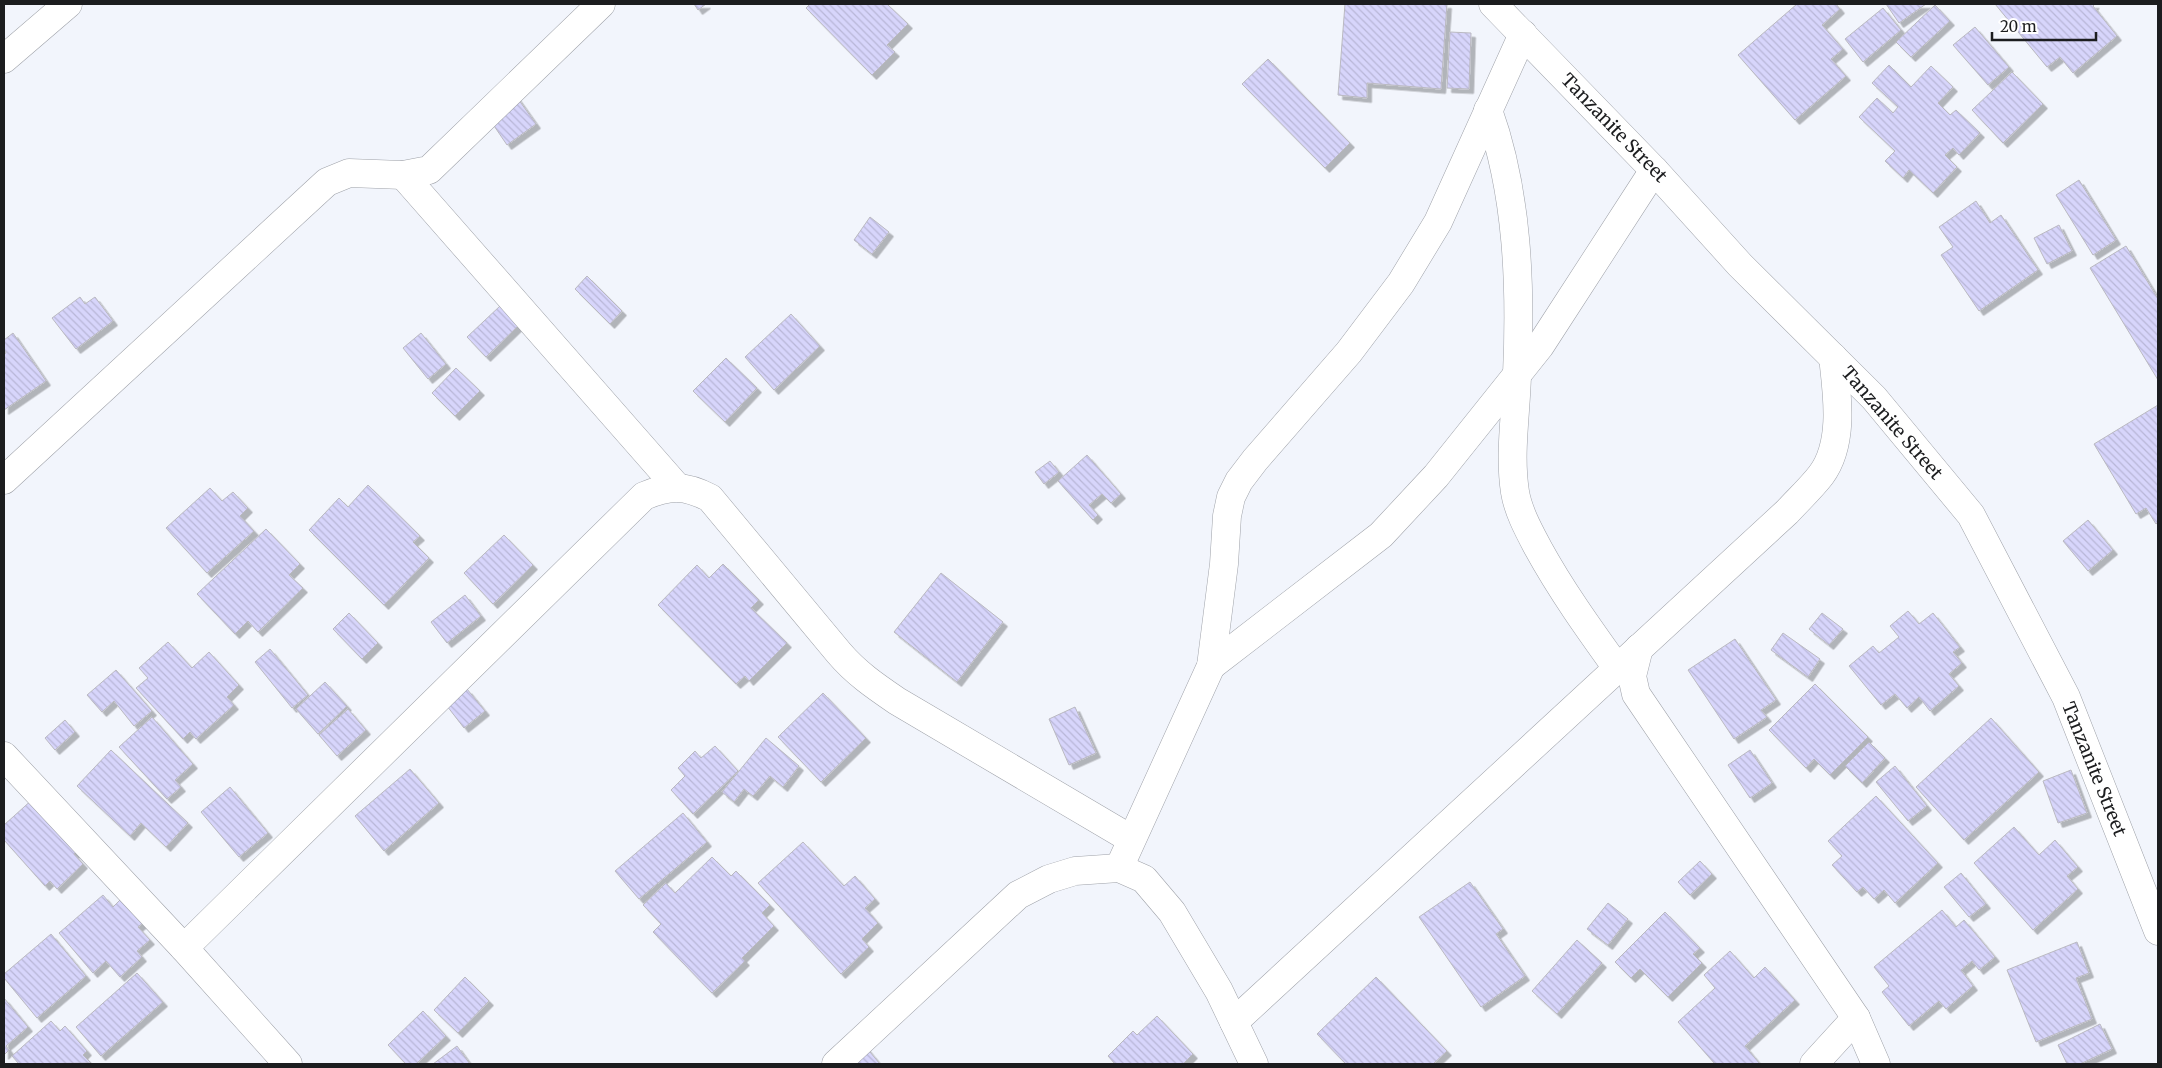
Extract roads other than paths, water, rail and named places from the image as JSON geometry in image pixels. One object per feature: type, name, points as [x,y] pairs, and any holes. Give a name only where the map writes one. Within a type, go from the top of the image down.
[{"type":"street","points":[[4,60],[68,4]]},
{"type":"street","points":[[4,480],[327,182],[349,173],[404,175],[429,170],[601,4]]},
{"type":"street","name":"Tanzanite Street","points":[[1493,4],[1654,170],[1740,265],[1874,398],[1971,515],[2066,697],[2158,931]]},
{"type":"street","points":[[1119,868],[1211,666],[1224,564],[1227,516],[1231,497],[1255,460],[1350,352],[1401,283],[1438,222],[1523,34]]},
{"type":"street","points":[[1488,110],[1500,143],[1516,256],[1517,375],[1511,447],[1515,494],[1528,530],[1556,581],[1617,668]]},
{"type":"street","points":[[1211,666],[1381,535],[1436,476],[1540,346],[1654,170]]},
{"type":"street","points":[[404,175],[677,487]]},
{"type":"street","points":[[1234,1022],[1787,512],[1822,473],[1832,451],[1838,426],[1838,396],[1833,357]]},
{"type":"street","points":[[184,948],[644,496],[660,489],[677,487],[694,490],[710,498],[853,670],[868,682],[1131,839]]},
{"type":"street","points":[[1639,648],[1632,676],[1636,694],[1856,1018],[1876,1064]]},
{"type":"street","points":[[4,756],[184,948],[288,1064]]},
{"type":"street","points":[[836,1064],[1018,896],[1049,879],[1075,871],[1119,868],[1144,879],[1172,912],[1219,991],[1246,1052],[1254,1064]]},
{"type":"street","points":[[1814,1064],[1856,1018]]}]
